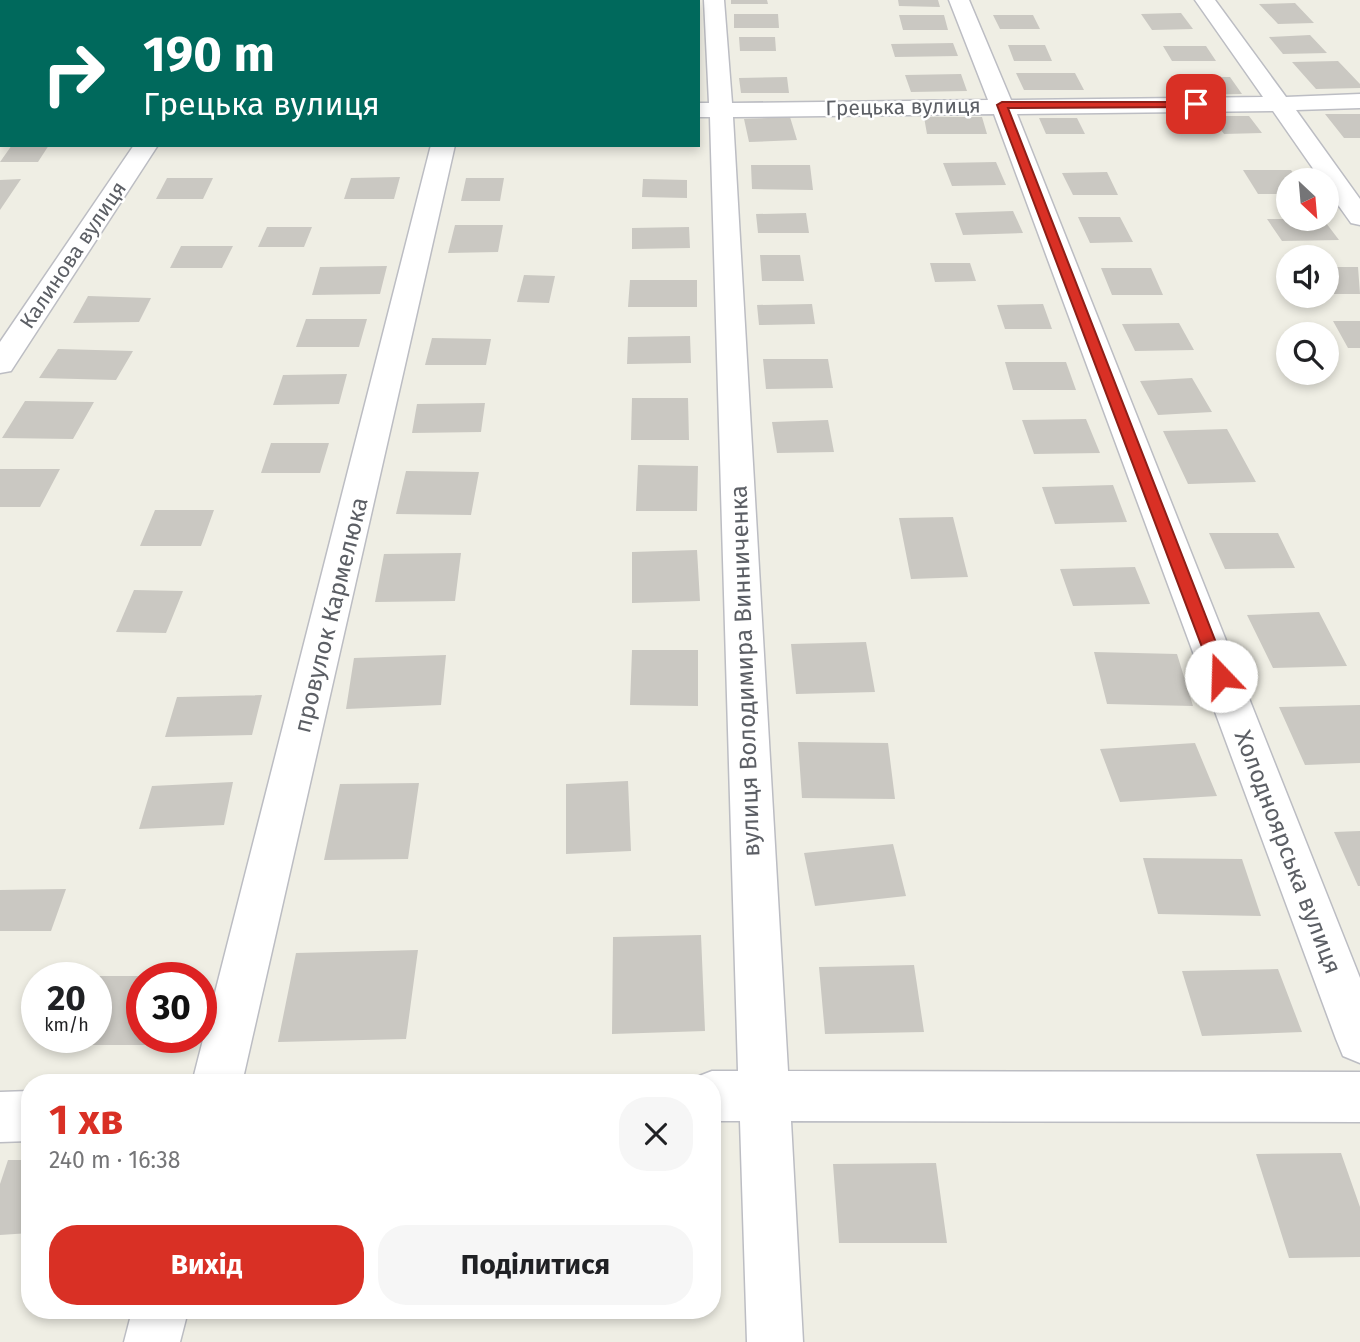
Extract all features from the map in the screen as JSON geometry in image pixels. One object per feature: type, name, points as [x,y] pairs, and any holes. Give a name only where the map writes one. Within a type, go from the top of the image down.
[{"type":"street","name":"вулиця Володимира Винниченка","points":[[714,0],[710,110],[775,1342]]},
{"type":"street","name":"Холодноярська вулиця","points":[[959,0],[1002,105],[1360,1039]]},
{"type":"street","points":[[1205,0],[1360,217]]},
{"type":"street","name":"Грецька вулиця","points":[[710,110],[1360,101]]},
{"type":"street","name":"Калинова вулиця","points":[[0,364],[145,147]]},
{"type":"street","name":"провулок Кармелюка","points":[[220,1074],[443,147]]},
{"type":"street","points":[[721,1097],[1360,1097]]},
{"type":"street","points":[[0,1117],[21,1116]]},
{"type":"street","points":[[152,1342],[158,1319]]},
{"type":"building","points":[[731,0],[767,0],[768,4],[731,4]]},
{"type":"building","points":[[898,0],[938,0],[940,7],[899,6]]},
{"type":"building","points":[[1295,3],[1314,23],[1278,24],[1259,4]]},
{"type":"building","points":[[1181,13],[1193,29],[1152,30],[1141,14]]},
{"type":"building","points":[[734,14],[778,14],[779,28],[734,28]]},
{"type":"building","points":[[899,15],[944,15],[948,30],[903,30]]},
{"type":"building","points":[[993,15],[1033,15],[1040,29],[1000,29]]},
{"type":"building","points":[[1310,35],[1327,53],[1283,54],[1269,37]]},
{"type":"building","points":[[739,37],[775,37],[776,51],[740,51]]},
{"type":"building","points":[[953,43],[958,56],[895,57],[891,44]]},
{"type":"building","points":[[1008,45],[1045,45],[1052,61],[1014,61]]},
{"type":"building","points":[[1163,46],[1206,46],[1216,61],[1172,61]]},
{"type":"building","points":[[1338,61],[1360,84],[1360,88],[1316,89],[1292,62]]},
{"type":"building","points":[[1016,73],[1075,73],[1084,90],[1024,90]]},
{"type":"building","points":[[961,74],[967,91],[911,92],[905,75]]},
{"type":"building","points":[[787,77],[789,93],[741,93],[739,78]]},
{"type":"building","points":[[1181,77],[1230,77],[1242,94],[1192,95]]},
{"type":"building","points":[[1325,114],[1360,114],[1360,138],[1344,138]]},
{"type":"building","points":[[1211,116],[1249,116],[1262,133],[1224,134]]},
{"type":"building","points":[[790,117],[797,140],[749,142],[744,119]]},
{"type":"building","points":[[924,117],[982,117],[987,134],[927,134]]},
{"type":"building","points":[[1039,118],[1077,118],[1085,134],[1046,134]]},
{"type":"building","points":[[11,147],[48,147],[38,162],[0,162]]},
{"type":"building","points":[[996,162],[1006,185],[952,186],[943,163]]},
{"type":"building","points":[[751,165],[810,165],[813,190],[752,189]]},
{"type":"building","points":[[1243,170],[1276,170],[1276,194],[1258,194]]},
{"type":"building","points":[[1107,172],[1118,195],[1073,195],[1062,173]]},
{"type":"building","points":[[400,177],[394,199],[344,199],[351,178]]},
{"type":"building","points":[[167,178],[213,178],[203,199],[156,199]]},
{"type":"building","points":[[466,178],[504,178],[500,201],[461,201]]},
{"type":"building","points":[[21,179],[0,210],[0,180]]},
{"type":"building","points":[[643,179],[687,180],[687,198],[642,197]]},
{"type":"building","points":[[1013,211],[1023,233],[963,235],[955,213]]},
{"type":"building","points":[[806,213],[809,233],[758,233],[756,214]]},
{"type":"building","points":[[1078,217],[1120,217],[1133,242],[1090,243]]},
{"type":"building","points":[[1267,219],[1276,219],[1276,231],[1332,231],[1339,240],[1282,241]]},
{"type":"building","points":[[455,225],[503,225],[498,252],[448,253]]},
{"type":"building","points":[[267,227],[312,227],[304,247],[258,247]]},
{"type":"building","points":[[689,227],[690,248],[632,249],[632,228]]},
{"type":"building","points":[[181,246],[233,246],[222,268],[170,268]]},
{"type":"building","points":[[760,255],[800,255],[804,281],[762,281]]},
{"type":"building","points":[[930,263],[970,263],[976,281],[935,282]]},
{"type":"building","points":[[387,266],[380,294],[312,295],[320,267]]},
{"type":"building","points":[[1339,267],[1358,267],[1360,294],[1339,294]]},
{"type":"building","points":[[1101,268],[1151,268],[1163,295],[1112,295]]},
{"type":"building","points":[[524,275],[555,276],[549,303],[517,302]]},
{"type":"building","points":[[630,280],[697,280],[697,307],[628,307]]},
{"type":"building","points":[[88,296],[151,298],[139,322],[73,323]]},
{"type":"building","points":[[812,304],[815,324],[759,325],[757,305]]},
{"type":"building","points":[[1043,304],[1052,329],[1005,329],[997,305]]},
{"type":"building","points":[[306,319],[367,319],[359,347],[296,347]]},
{"type":"building","points":[[1360,321],[1360,348],[1348,348],[1339,332],[1339,322],[1334,322]]},
{"type":"building","points":[[1179,323],[1194,350],[1135,351],[1122,324]]},
{"type":"building","points":[[690,336],[691,363],[627,364],[628,337]]},
{"type":"building","points":[[432,338],[491,339],[486,365],[425,365]]},
{"type":"building","points":[[58,349],[133,351],[116,380],[39,378]]},
{"type":"building","points":[[763,359],[828,359],[833,388],[766,389]]},
{"type":"building","points":[[1005,362],[1066,362],[1076,390],[1013,390]]},
{"type":"building","points":[[347,374],[339,404],[273,405],[283,375]]},
{"type":"building","points":[[1192,378],[1212,412],[1158,415],[1140,381]]},
{"type":"building","points":[[632,398],[688,398],[689,440],[631,440]]},
{"type":"building","points":[[25,401],[94,402],[73,439],[2,438]]},
{"type":"building","points":[[485,403],[481,432],[412,433],[417,404]]},
{"type":"building","points":[[1086,419],[1100,453],[1034,454],[1022,420]]},
{"type":"building","points":[[828,420],[834,452],[777,453],[772,422]]},
{"type":"building","points":[[1227,429],[1256,482],[1188,484],[1163,431]]},
{"type":"building","points":[[271,443],[329,443],[320,473],[261,473]]},
{"type":"building","points":[[638,465],[698,466],[697,511],[636,511]]},
{"type":"building","points":[[0,469],[60,469],[40,507],[0,507]]},
{"type":"building","points":[[406,471],[479,472],[471,515],[396,514]]},
{"type":"building","points":[[1113,485],[1127,522],[1055,524],[1042,487]]},
{"type":"building","points":[[155,510],[214,510],[201,546],[140,546]]},
{"type":"building","points":[[953,517],[968,577],[911,579],[899,518]]},
{"type":"building","points":[[1209,533],[1278,533],[1295,568],[1225,569]]},
{"type":"building","points":[[697,550],[700,601],[632,603],[632,552]]},
{"type":"building","points":[[461,553],[455,601],[375,602],[384,554]]},
{"type":"building","points":[[1135,567],[1150,604],[1073,606],[1060,569]]},
{"type":"building","points":[[134,590],[183,591],[166,633],[116,632]]},
{"type":"building","points":[[1319,612],[1347,666],[1273,668],[1247,615]]},
{"type":"building","points":[[866,642],[875,692],[796,694],[791,644]]},
{"type":"building","points":[[632,650],[698,650],[698,706],[630,705]]},
{"type":"building","points":[[1094,652],[1177,654],[1193,706],[1107,704]]},
{"type":"building","points":[[446,655],[441,705],[346,709],[354,658]]},
{"type":"building","points":[[262,695],[252,735],[165,737],[177,697]]},
{"type":"building","points":[[1360,705],[1360,763],[1305,765],[1279,707]]},
{"type":"building","points":[[798,742],[888,743],[895,799],[802,798]]},
{"type":"building","points":[[1195,743],[1217,796],[1120,802],[1100,749]]},
{"type":"building","points":[[628,781],[631,851],[566,854],[566,784]]},
{"type":"building","points":[[233,782],[224,825],[139,829],[152,786]]},
{"type":"building","points":[[419,783],[408,859],[324,860],[340,784]]},
{"type":"building","points":[[1360,831],[1360,886],[1358,886],[1334,832]]},
{"type":"building","points":[[893,844],[906,896],[815,906],[804,853]]},
{"type":"building","points":[[1143,858],[1242,859],[1261,916],[1158,914]]},
{"type":"building","points":[[66,889],[51,931],[0,931],[0,890]]},
{"type":"building","points":[[701,935],[705,1031],[612,1034],[613,937]]},
{"type":"building","points":[[418,950],[406,1039],[278,1042],[296,953]]},
{"type":"building","points":[[914,965],[924,1032],[825,1034],[819,967]]},
{"type":"building","points":[[1278,969],[1302,1032],[1202,1036],[1182,971]]},
{"type":"building","points":[[112,976],[126,976],[126,1045],[112,1045]]},
{"type":"building","points":[[1341,1153],[1360,1207],[1360,1257],[1289,1258],[1256,1154]]},
{"type":"building","points":[[8,1160],[21,1160],[21,1234],[0,1235],[0,1184]]},
{"type":"building","points":[[936,1163],[947,1243],[839,1243],[833,1164]]},
{"type":"route","points":[[1196,104],[1002,105],[1221,676]]}]
